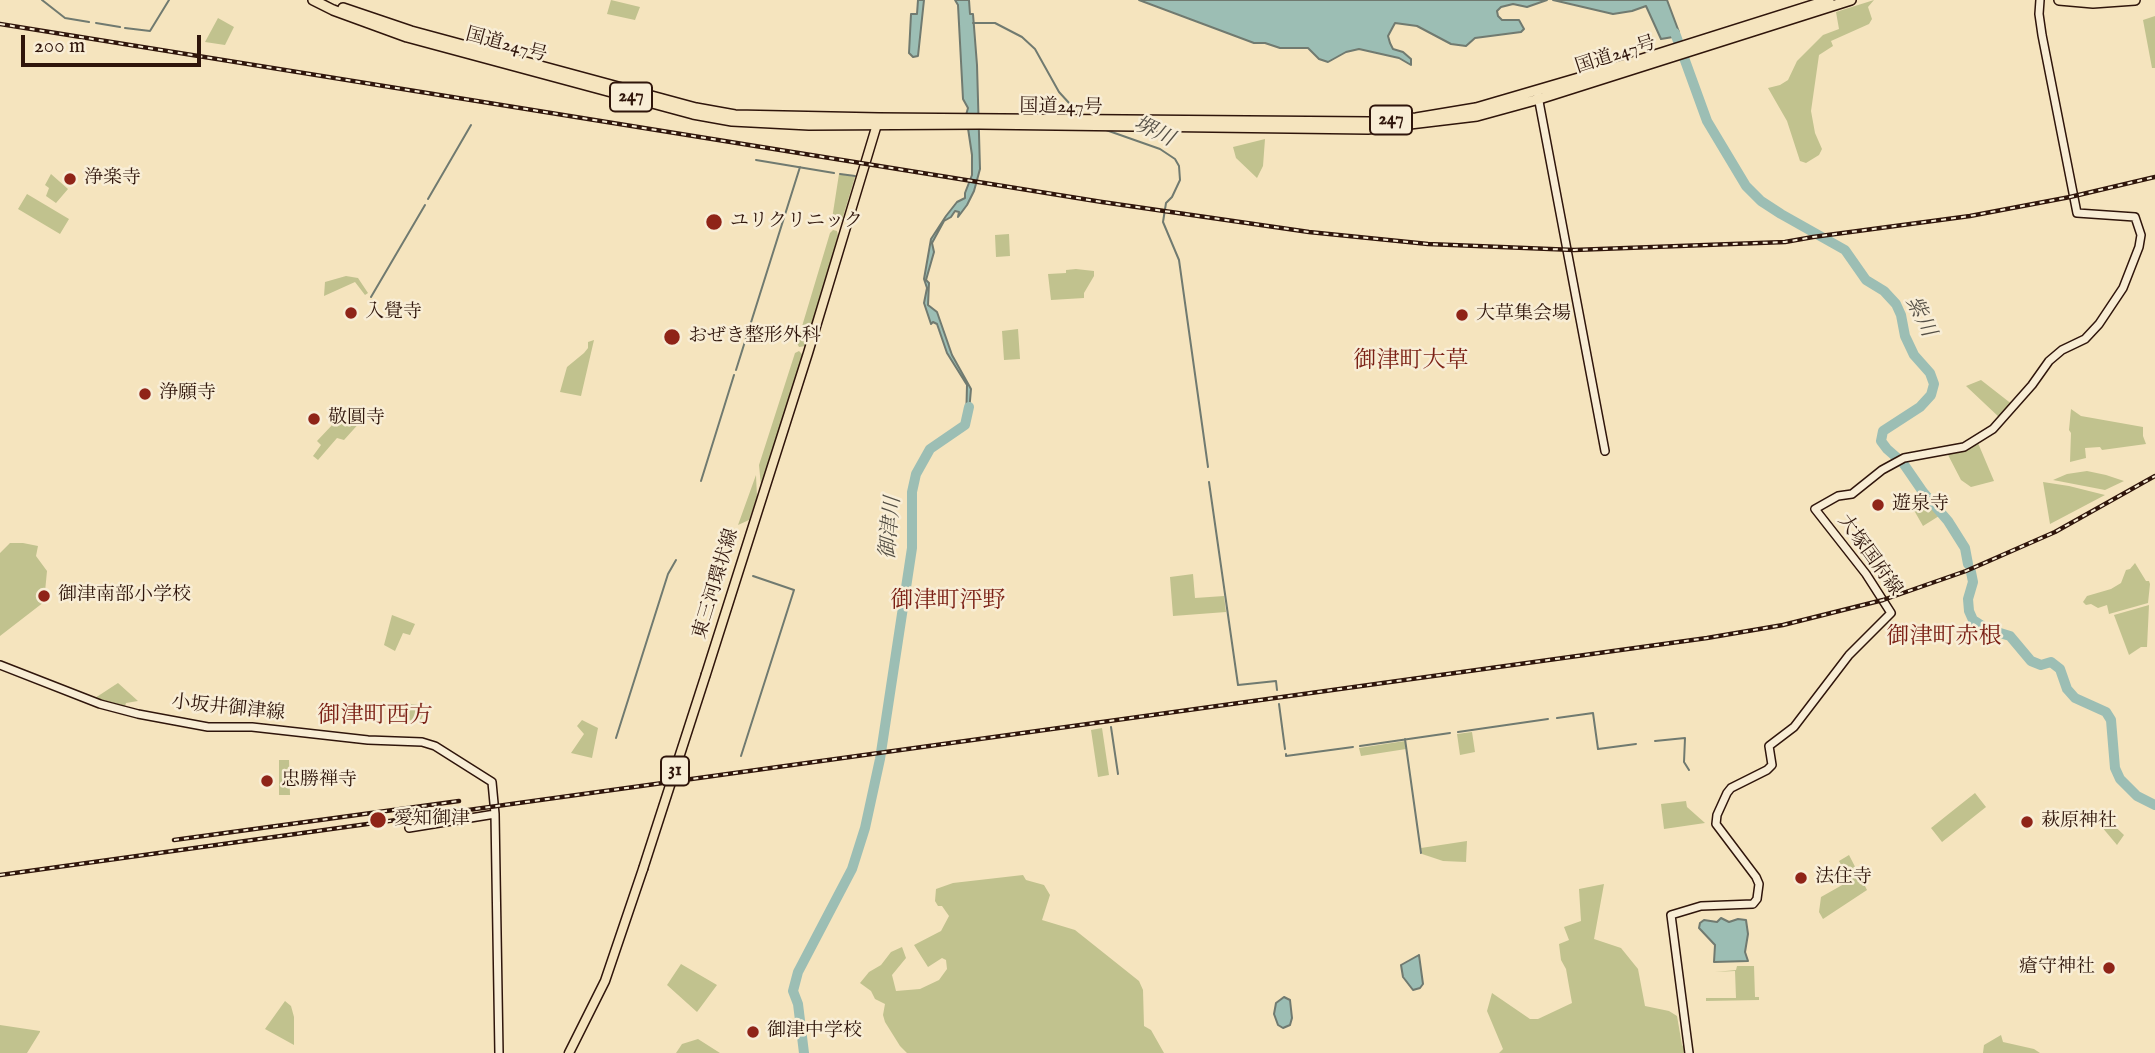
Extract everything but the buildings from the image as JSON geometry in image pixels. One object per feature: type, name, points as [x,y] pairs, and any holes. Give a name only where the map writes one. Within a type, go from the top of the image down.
[{"type":"highway","name":"国道247号","points":[[313,0],[407,37],[693,114],[732,121],[809,125],[1072,119],[1377,121],[1476,108],[1538,95]]},
{"type":"highway","name":"国道247号","points":[[325,0],[385,23],[696,108],[735,115],[877,122]]},
{"type":"highway","name":"国道247号","points":[[1681,50],[1829,0]]},
{"type":"highway","name":"国道247号","points":[[979,121],[1107,126],[1381,128],[1477,116],[1681,50],[1851,0]]},
{"type":"highway","points":[[2059,0],[2093,3],[2135,0]]},
{"type":"main road","name":"大塚国府線","points":[[1689,1053],[1671,915],[1700,906],[1753,904],[1757,899],[1759,884],[1756,877],[1716,824],[1717,815],[1731,788],[1772,765],[1769,746],[1794,727],[1849,655],[1891,613],[1866,574],[1815,509],[1838,496],[1859,490],[1882,470],[1900,460],[1964,447],[1993,429],[2032,385],[2049,361],[2090,334],[2119,296],[2141,239],[2135,217],[2077,213],[2042,36],[2040,0]]},
{"type":"main road","points":[[1538,95],[1566,257],[1605,451]]},
{"type":"main road","name":"東三河環状線","points":[[569,1053],[605,981],[643,869],[808,353],[877,122]]},
{"type":"main road","name":"小坂井御津線","points":[[0,666],[100,704],[208,727],[252,727],[368,740],[422,742],[435,746],[493,786],[499,1053]]},
{"type":"main road","points":[[409,828],[495,814]]},
{"type":"green space","points":[[611,0],[640,7],[635,20],[607,14]]},
{"type":"green space","points":[[1874,0],[1868,7],[1872,19],[1869,24],[1831,41],[1833,46],[1819,55],[1811,111],[1815,133],[1822,149],[1819,155],[1806,163],[1800,161],[1787,121],[1768,88],[1788,80],[1797,61],[1823,35],[1839,29],[1836,12]]},
{"type":"green space","points":[[2155,16],[2155,68],[2152,68],[2143,20]]},
{"type":"green space","points":[[218,18],[234,27],[225,45],[205,42]]},
{"type":"green space","points":[[1265,139],[1263,166],[1257,178],[1236,158],[1233,147]]},
{"type":"green space","points":[[51,174],[68,189],[56,203],[46,196],[49,188],[45,185]]},
{"type":"green space","points":[[839,174],[855,177],[839,224],[832,219]]},
{"type":"green space","points":[[27,194],[69,219],[60,234],[18,209]]},
{"type":"green space","points":[[833,230],[837,231],[838,235],[821,302],[806,346],[799,347],[797,343]]},
{"type":"green space","points":[[1009,234],[1010,256],[996,257],[995,235]]},
{"type":"green space","points":[[1066,270],[1094,271],[1084,298],[1051,300],[1048,274],[1066,273]]},
{"type":"green space","points":[[346,276],[358,278],[368,293],[365,295],[355,282],[324,296],[325,282]]},
{"type":"green space","points":[[1018,329],[1020,359],[1004,360],[1002,331]]},
{"type":"green space","points":[[594,340],[581,396],[560,392],[567,367],[584,353],[588,342]]},
{"type":"green space","points":[[799,351],[804,356],[761,486],[759,465],[795,353]]},
{"type":"green space","points":[[1981,380],[2013,405],[2001,419],[1966,386]]},
{"type":"green space","points":[[350,406],[369,415],[368,417],[344,440],[337,438],[318,460],[313,456],[321,445],[317,441]]},
{"type":"green space","points":[[2071,409],[2081,416],[2143,427],[2146,444],[2102,450],[2100,447],[2085,448],[2086,458],[2070,462]]},
{"type":"green space","points":[[1978,443],[1994,481],[1971,487],[1961,480],[1947,453],[1965,450]]},
{"type":"green space","points":[[2087,471],[2124,481],[2105,490],[2053,480],[2067,474]]},
{"type":"green space","points":[[756,475],[757,497],[749,520],[738,525]]},
{"type":"green space","points":[[2043,482],[2069,486],[2105,495],[2050,524]]},
{"type":"green space","points":[[1922,497],[1939,516],[1923,526],[1911,505]]},
{"type":"green space","points":[[10,543],[38,546],[36,556],[47,571],[44,602],[0,636],[0,553]]},
{"type":"green space","points":[[2135,563],[2150,584],[2148,603],[2109,614],[2107,605],[2098,608],[2083,602],[2087,596],[2121,583],[2126,570]]},
{"type":"green space","points":[[1193,574],[1195,598],[1224,596],[1226,612],[1173,616],[1170,577]]},
{"type":"green space","points":[[2149,605],[2147,647],[2141,647],[2129,655],[2114,615]]},
{"type":"green space","points":[[392,615],[415,624],[410,635],[403,633],[395,651],[384,645]]},
{"type":"green space","points":[[118,683],[138,701],[126,703],[125,706],[95,698]]},
{"type":"green space","points":[[396,702],[427,706],[420,722],[395,718]]},
{"type":"green space","points":[[582,720],[598,728],[592,758],[571,753],[584,734],[577,726]]},
{"type":"green space","points":[[1102,728],[1109,775],[1098,777],[1091,730]]},
{"type":"green space","points":[[1472,732],[1475,752],[1460,755],[1457,734]]},
{"type":"green space","points":[[1405,741],[1406,749],[1361,756],[1359,748]]},
{"type":"green space","points":[[279,760],[289,760],[290,795],[279,795]]},
{"type":"green space","points":[[1975,793],[1986,807],[1942,842],[1931,828]]},
{"type":"green space","points":[[1686,801],[1687,807],[1705,823],[1664,829],[1661,804]]},
{"type":"green space","points":[[2102,814],[2124,835],[2117,845],[2096,820]]},
{"type":"green space","points":[[1467,841],[1466,862],[1443,861],[1422,854],[1421,848]]},
{"type":"green space","points":[[1849,855],[1867,890],[1823,919],[1819,912],[1821,897],[1844,884],[1841,878],[1846,874],[1839,861]]},
{"type":"green space","points":[[1023,875],[1026,880],[1044,885],[1050,895],[1042,920],[1075,930],[1139,981],[1143,990],[1144,1026],[1151,1030],[1164,1053],[907,1053],[900,1046],[885,1022],[885,1004],[875,999],[871,991],[860,983],[869,972],[881,965],[891,952],[902,947],[906,958],[892,975],[896,991],[920,989],[939,980],[947,969],[946,960],[942,958],[928,967],[914,945],[941,931],[949,916],[935,901],[936,889],[953,883]]},
{"type":"green space","points":[[1604,884],[1594,939],[1621,948],[1638,969],[1645,1006],[1669,1011],[1677,1016],[1686,1053],[1499,1053],[1503,1049],[1487,1011],[1492,993],[1530,1019],[1538,1019],[1572,1003],[1559,944],[1569,940],[1564,927],[1581,921],[1579,889]]},
{"type":"green space","points":[[681,964],[717,985],[697,1012],[667,985]]},
{"type":"green space","points":[[1737,966],[1754,966],[1755,997],[1759,997],[1759,1000],[1706,1001],[1706,998],[1736,998],[1735,971],[1715,972],[1736,970]]},
{"type":"green space","points":[[285,1001],[291,1006],[294,1017],[294,1045],[265,1029]]},
{"type":"green space","points":[[0,1025],[40,1032],[27,1053],[0,1053]]},
{"type":"green space","points":[[2001,1035],[2003,1042],[2034,1049],[2040,1053],[1983,1053],[1984,1045]]},
{"type":"green space","points":[[698,1039],[720,1053],[676,1053],[682,1044]]},
{"type":"water","points":[[918,0],[924,0],[918,56],[913,57],[909,53],[911,14],[917,14]]},
{"type":"water","points":[[955,0],[969,0],[970,14],[973,14],[980,169],[967,205],[958,217],[959,212],[955,211],[944,221],[932,243],[934,252],[926,280],[929,283],[928,305],[937,312],[952,355],[971,389],[966,424],[967,385],[947,353],[937,324],[931,324],[924,303],[927,288],[924,279],[931,239],[957,202],[965,198],[972,175],[966,115],[968,108],[963,99],[958,5]]},
{"type":"water","points":[[1139,0],[1547,0],[1527,7],[1513,4],[1501,7],[1497,11],[1502,20],[1519,20],[1524,29],[1521,32],[1475,38],[1466,46],[1451,44],[1417,26],[1395,23],[1388,36],[1390,43],[1393,49],[1403,52],[1411,59],[1411,65],[1399,58],[1359,49],[1346,52],[1328,62],[1319,59],[1308,48],[1280,48],[1254,43]]},
{"type":"water","points":[[1553,0],[1667,0],[1679,32],[1673,34],[1673,37],[1661,39],[1646,6],[1613,14]]},
{"type":"water","points":[[1721,918],[1729,922],[1746,920],[1748,934],[1745,952],[1748,961],[1714,962],[1715,945],[1699,928],[1704,920],[1717,922]]},
{"type":"water","points":[[1419,955],[1423,984],[1413,990],[1403,977],[1401,965]]},
{"type":"water","points":[[1284,997],[1290,1000],[1292,1018],[1290,1025],[1283,1028],[1278,1025],[1274,1014],[1276,1003]]},
{"type":"waterway","points":[[42,0],[65,18],[89,22]]},
{"type":"waterway","points":[[125,28],[150,31],[169,0]]},
{"type":"waterway","points":[[96,23],[120,27]]},
{"type":"waterway","name":"堺川","points":[[973,23],[995,23],[1022,37],[1035,49],[1059,92],[1080,115]]},
{"type":"waterway","name":"紫川","points":[[1675,33],[1707,121],[1746,186],[1761,201],[1781,214],[1845,250],[1866,280],[1884,291],[1896,304],[1905,336],[1914,355],[1930,373],[1934,384],[1931,395],[1920,407],[1883,431],[1881,441],[1903,463],[1948,521],[1965,548],[1968,564]]},
{"type":"waterway","points":[[428,199],[471,125]]},
{"type":"waterway","name":"堺川","points":[[1106,130],[1160,149],[1175,159],[1179,166],[1180,180],[1166,203],[1163,222],[1179,260],[1208,467]]},
{"type":"waterway","points":[[756,160],[834,173]]},
{"type":"waterway","points":[[736,370],[800,167]]},
{"type":"waterway","points":[[840,174],[855,176]]},
{"type":"waterway","points":[[371,297],[425,205]]},
{"type":"waterway","points":[[701,481],[734,375]]},
{"type":"waterway","name":"御津川","points":[[804,1053],[798,1004],[793,991],[798,972],[852,869],[865,828],[880,759],[912,548],[912,492],[916,474],[930,449],[965,425],[969,407]]},
{"type":"waterway","name":"堺川","points":[[1209,482],[1238,685],[1276,681],[1277,690]]},
{"type":"waterway","points":[[616,738],[668,574],[676,560]]},
{"type":"waterway","name":"紫川","points":[[1971,572],[1973,582],[1968,599],[1973,620],[1987,629],[2010,636],[2031,661],[2041,665],[2051,662],[2060,669],[2067,689],[2075,698],[2106,712],[2111,720],[2115,768],[2120,779],[2137,796],[2155,805]]},
{"type":"waterway","points":[[741,756],[794,590],[753,576]]},
{"type":"waterway","points":[[1279,704],[1285,749]]},
{"type":"waterway","points":[[1557,718],[1593,713],[1598,749],[1636,744]]},
{"type":"waterway","points":[[1458,732],[1548,719]]},
{"type":"waterway","points":[[1111,727],[1118,774]]},
{"type":"waterway","points":[[1360,746],[1450,733]]},
{"type":"waterway","points":[[1655,741],[1685,738],[1684,762],[1689,770]]},
{"type":"waterway","points":[[1405,739],[1421,853]]},
{"type":"waterway","points":[[1286,754],[1353,747]]},
{"type":"railway","points":[[0,24],[1102,202],[1309,232],[1428,244],[1574,250],[1785,242],[1970,216],[2155,177]]},
{"type":"railway","points":[[0,875],[1707,638],[1783,625],[1883,600],[1966,571],[2055,532],[2155,476]]},
{"type":"railway","points":[[174,840],[459,801]]},
{"type":"place","name":"浄楽寺","points":[[70,179]]},
{"type":"place","name":"ユリクリニック","points":[[714,222]]},
{"type":"place","name":"入覺寺","points":[[351,313]]},
{"type":"place","name":"大草集会場","points":[[1462,315]]},
{"type":"place","name":"おぜき整形外科","points":[[672,337]]},
{"type":"place","name":"浄願寺","points":[[145,394]]},
{"type":"place","name":"敬圓寺","points":[[314,419]]},
{"type":"place","name":"遊泉寺","points":[[1878,505]]},
{"type":"place","name":"御津南部小学校","points":[[44,596]]},
{"type":"place","name":"忠勝禅寺","points":[[267,781]]},
{"type":"place","name":"愛知御津","points":[[378,820]]},
{"type":"place","name":"萩原神社","points":[[2027,822]]},
{"type":"place","name":"法住寺","points":[[1801,878]]},
{"type":"place","name":"瘡守神社","points":[[2109,968]]},
{"type":"place","name":"御津中学校","points":[[753,1032]]},
{"type":"district","name":"御津町大草","points":[[1411,362]]},
{"type":"district","name":"御津町泙野","points":[[948,602]]},
{"type":"district","name":"御津町赤根","points":[[1944,638]]},
{"type":"district","name":"御津町西方","points":[[375,717]]}]
